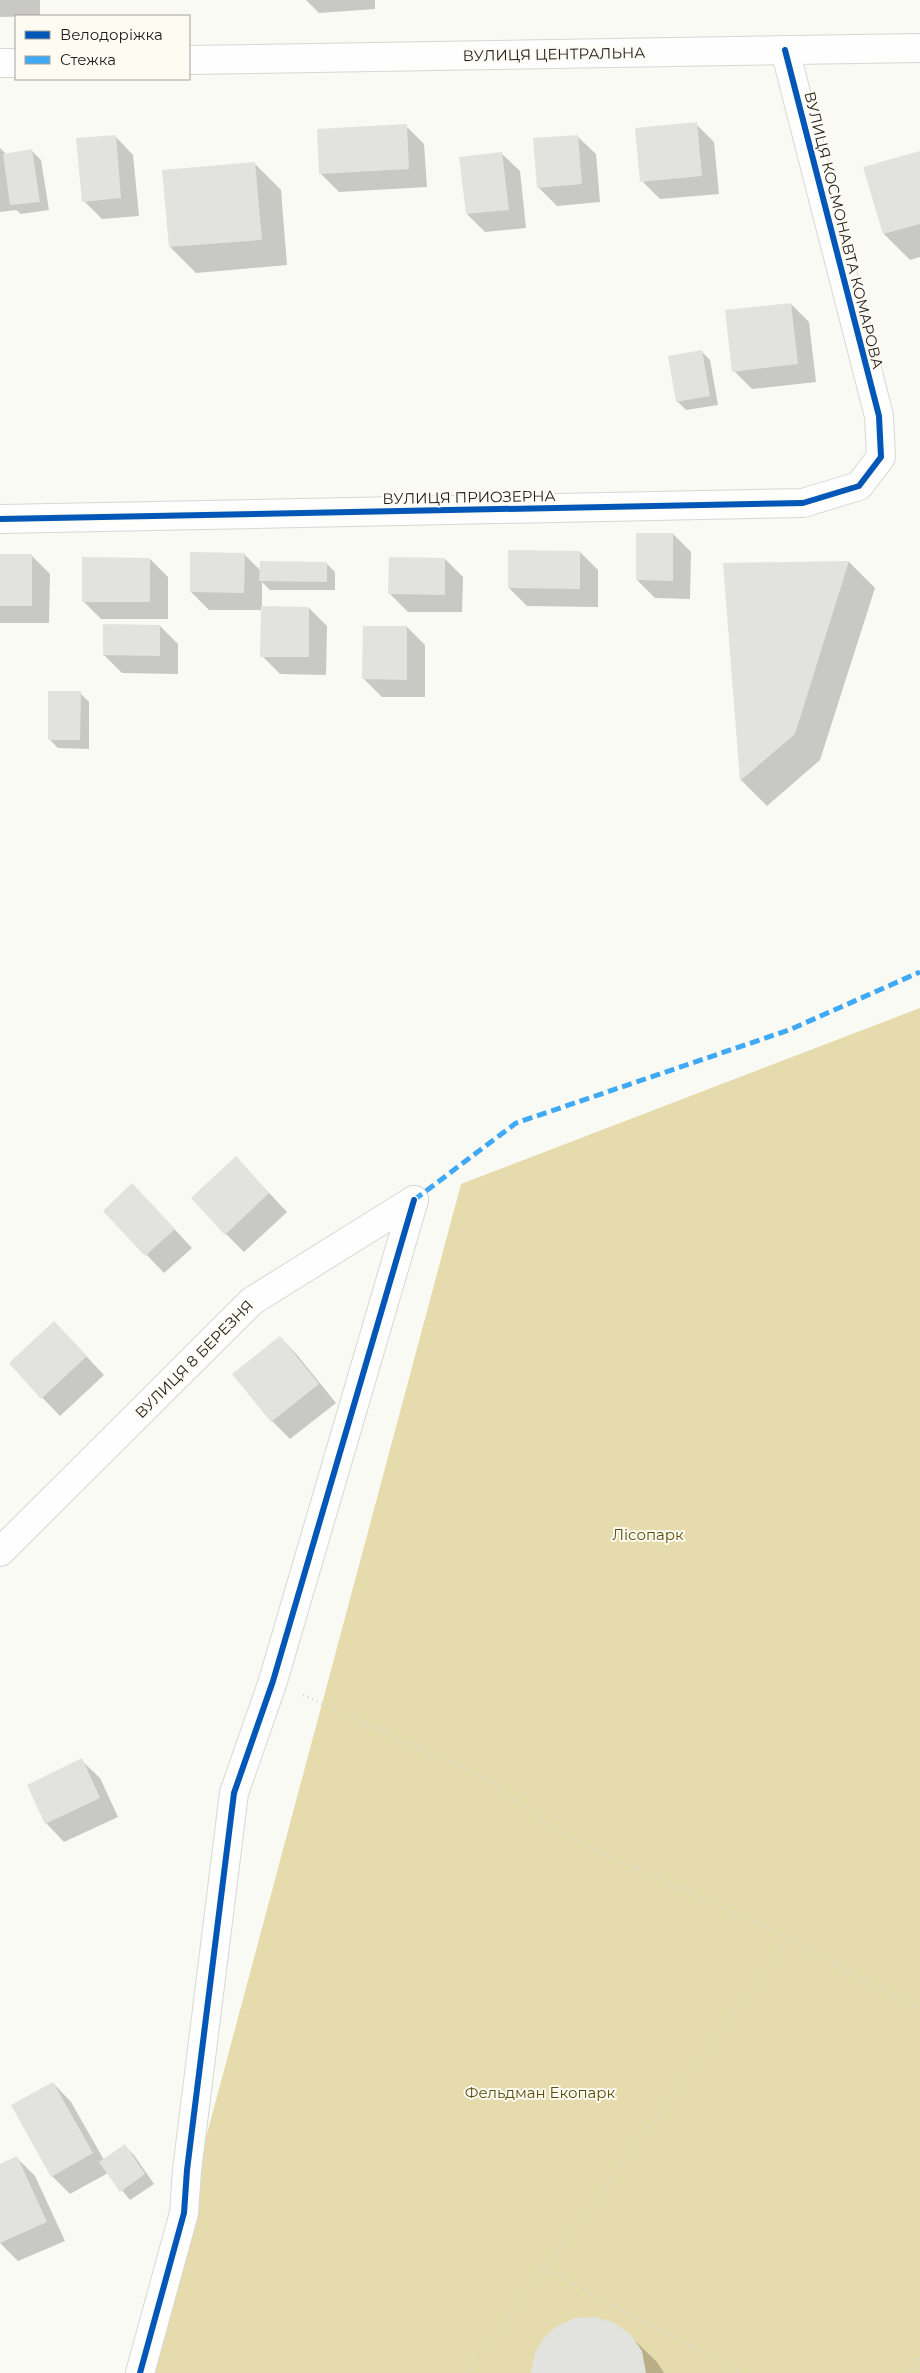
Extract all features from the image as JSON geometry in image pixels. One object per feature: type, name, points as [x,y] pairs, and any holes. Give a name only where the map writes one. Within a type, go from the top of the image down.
[{"type":"street","name":"ВУЛИЦЯ ЦЕНТРАЛЬНА","points":[[190,60],[920,48]]},
{"type":"street","name":"ВУЛИЦЯ КОСМОНАВТА КОМАРОВА","points":[[785,50],[879,416]]},
{"type":"street","points":[[0,63],[15,63]]},
{"type":"street","name":"ВУЛИЦЯ ПРИОЗЕРНА","points":[[0,519],[803,502],[859,486],[881,457],[879,416]]},
{"type":"street","name":"ВУЛИЦЯ 8 БЕРЕЗНЯ","points":[[0,1552],[252,1301],[414,1200],[273,1681]]},
{"type":"street","points":[[140,2373],[184,2213],[186,2170],[234,1793],[273,1681]]},
{"type":"path","points":[[273,1681],[492,1782],[557,1832],[789,1940],[920,2009]]},
{"type":"path","points":[[466,2373],[789,1940]]},
{"type":"path","points":[[543,2268],[741,2373]]},
{"type":"path","points":[[912,2373],[920,2355]]},
{"type":"green space","points":[[920,1008],[920,2373],[143,2373],[461,1184]]},
{"type":"building","points":[[697,122],[702,176],[640,182],[635,128]]},
{"type":"building","points":[[407,124],[409,169],[319,174],[317,129]]},
{"type":"building","points":[[116,135],[121,198],[82,202],[76,138]]},
{"type":"building","points":[[578,135],[582,184],[537,188],[533,138]]},
{"type":"building","points":[[32,149],[40,202],[10,205],[3,154]]},
{"type":"building","points":[[920,151],[920,224],[883,234],[863,167]]},
{"type":"building","points":[[502,152],[509,210],[466,214],[459,157]]},
{"type":"building","points":[[255,162],[262,240],[169,247],[162,170]]},
{"type":"building","points":[[791,303],[798,364],[732,372],[725,310]]},
{"type":"building","points":[[702,350],[710,396],[676,402],[668,356]]},
{"type":"building","points":[[636,533],[673,533],[673,581],[636,580]]},
{"type":"building","points":[[508,550],[580,551],[580,589],[508,588]]},
{"type":"building","points":[[190,552],[245,553],[244,593],[190,592]]},
{"type":"building","points":[[0,554],[32,554],[32,606],[0,606]]},
{"type":"building","points":[[82,557],[150,558],[150,602],[82,602]]},
{"type":"building","points":[[389,557],[445,558],[445,595],[388,594]]},
{"type":"building","points":[[260,561],[327,562],[327,582],[259,581]]},
{"type":"building","points":[[849,561],[795,734],[740,781],[723,563]]},
{"type":"building","points":[[261,606],[309,607],[309,657],[260,657]]},
{"type":"building","points":[[103,624],[160,625],[160,656],[103,655]]},
{"type":"building","points":[[363,626],[407,626],[407,680],[362,679]]},
{"type":"building","points":[[48,691],[81,691],[80,740],[48,740]]},
{"type":"building","points":[[236,1156],[269,1193],[225,1235],[191,1198]]},
{"type":"building","points":[[132,1183],[175,1229],[145,1256],[103,1211]]},
{"type":"building","points":[[54,1321],[87,1356],[41,1399],[9,1363]]},
{"type":"building","points":[[280,1336],[319,1384],[271,1422],[232,1374]]},
{"type":"building","points":[[82,1758],[100,1798],[45,1824],[27,1785]]},
{"type":"building","points":[[53,2082],[93,2153],[51,2177],[11,2105]]},
{"type":"building","points":[[125,2144],[145,2174],[120,2192],[99,2162]]},
{"type":"building","points":[[17,2156],[47,2222],[0,2243],[0,2164]]},
{"type":"building","points":[[595,2317],[615,2323],[631,2335],[642,2351],[646,2373],[531,2373],[535,2353],[544,2338],[557,2326],[575,2318]]},
{"type":"marked path","points":[[414,1200],[516,1123],[789,1030],[920,972]]},
{"type":"cycle path","points":[[0,519],[803,503],[859,486],[881,457],[879,416],[785,50]]},
{"type":"cycle path","points":[[140,2373],[184,2213],[187,2170],[234,1793],[273,1681],[414,1200]]},
{"type":"park label","name":"Лісопарк","points":[[648,1534]]},
{"type":"park label","name":"Фельдман Екопарк","points":[[540,2092]]}]
